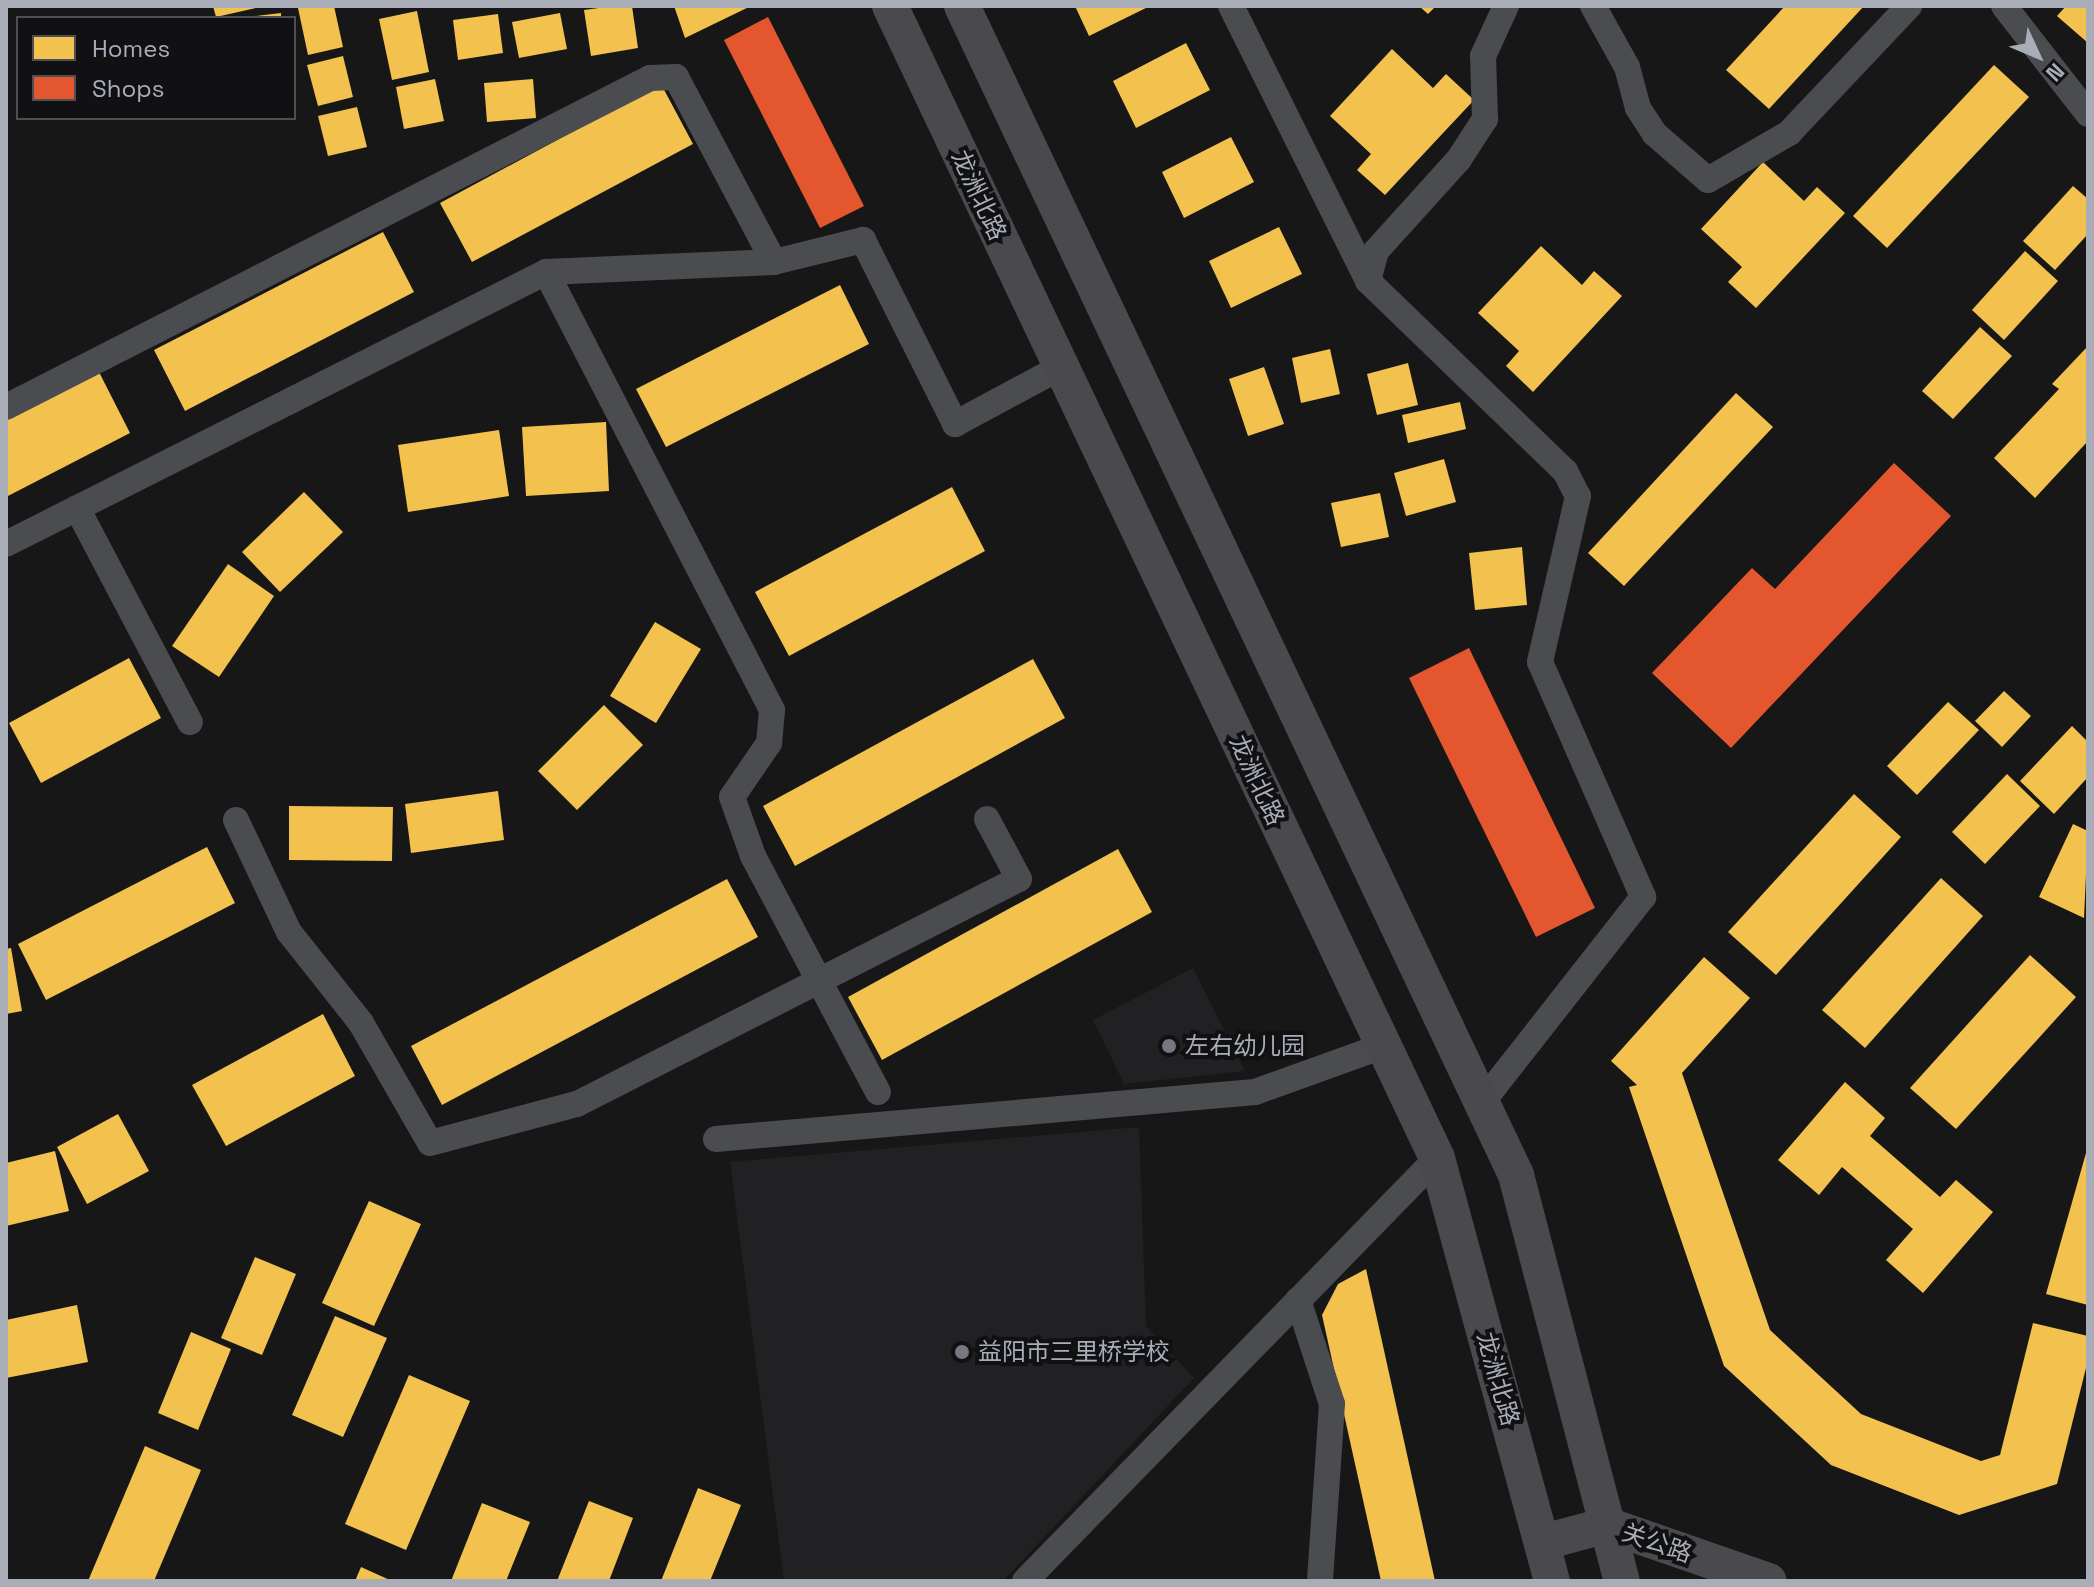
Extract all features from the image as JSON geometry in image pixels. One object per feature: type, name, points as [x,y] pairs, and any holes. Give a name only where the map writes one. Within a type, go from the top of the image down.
[{"type":"main road","name":"龙洲北路","points":[[890,6],[1437,1158],[1544,1542],[1552,1581]]},
{"type":"main road","points":[[962,6],[1516,1175],[1622,1581]]},
{"type":"main road","name":"关公路","points":[[1544,1542],[1607,1525],[1769,1581]]},
{"type":"street","points":[[1231,6],[1368,281],[1565,471],[1578,496],[1540,662],[1643,897],[1482,1102]]},
{"type":"street","points":[[1368,281],[1376,251],[1459,159],[1485,119],[1483,56],[1506,6]]},
{"type":"street","points":[[1593,6],[1627,67],[1638,108],[1655,134],[1708,180],[1789,133],[1909,6]]},
{"type":"street","points":[[2004,6],[2088,114]]},
{"type":"street","points":[[6,407],[650,78],[676,77],[774,262]]},
{"type":"street","points":[[6,544],[546,272],[774,262],[863,240],[955,424],[1061,367]]},
{"type":"street","points":[[546,272],[772,710],[769,743],[732,797],[753,856],[878,1092]]},
{"type":"street","points":[[77,508],[190,722]]},
{"type":"street","points":[[236,820],[289,932],[361,1023],[430,1143],[577,1104],[1019,879],[987,819]]},
{"type":"street","points":[[716,1139],[1255,1092],[1383,1046]]},
{"type":"street","points":[[1025,1581],[1437,1158]]},
{"type":"street","points":[[1298,1300],[1332,1404],[1320,1581]]},
{"type":"shaded area","name":"左右幼儿园","points":[[1193,968],[1245,1071],[1124,1084],[1093,1020]]},
{"type":"shaded area","name":"益阳市三里桥学校","points":[[1139,1127],[1146,1326],[1194,1378],[1003,1581],[784,1581],[730,1162]]},
{"type":"building: Homes","points":[[213,6],[260,6],[220,16],[216,16]]},
{"type":"building: Homes","points":[[334,6],[343,47],[308,55],[298,8]]},
{"type":"building: Homes","points":[[632,6],[638,48],[591,56],[584,10]]},
{"type":"building: Homes","points":[[674,6],[751,6],[685,38]]},
{"type":"building: Homes","points":[[1075,6],[1150,6],[1089,36]]},
{"type":"building: Homes","points":[[1419,6],[1436,6],[1428,14]]},
{"type":"building: Homes","points":[[1785,6],[1864,6],[1769,109],[1726,70]]},
{"type":"building: Homes","points":[[2066,6],[2088,6],[2088,43],[2057,16]]},
{"type":"building: Homes","points":[[417,11],[429,72],[392,80],[379,19]]},
{"type":"building: Homes","points":[[560,13],[567,49],[519,58],[512,22]]},
{"type":"building: Homes","points":[[498,14],[503,53],[458,60],[453,20]]},
{"type":"building: Homes","points":[[1186,43],[1210,90],[1136,128],[1113,81]]},
{"type":"building: Homes","points":[[1392,49],[1433,88],[1446,74],[1474,100],[1385,195],[1357,170],[1371,154],[1330,116]]},
{"type":"building: Homes","points":[[343,56],[353,97],[318,106],[307,65]]},
{"type":"building: Homes","points":[[1994,65],[2029,97],[1887,248],[1853,216]]},
{"type":"building: Homes","points":[[435,79],[444,121],[404,129],[396,87]]},
{"type":"building: Homes","points":[[533,79],[536,118],[487,122],[484,83]]},
{"type":"building: Homes","points":[[661,84],[693,144],[472,262],[440,203]]},
{"type":"building: Homes","points":[[357,107],[367,147],[328,156],[318,116]]},
{"type":"building: Homes","points":[[1231,137],[1254,182],[1184,218],[1162,172]]},
{"type":"building: Homes","points":[[1763,162],[1804,201],[1817,187],[1845,213],[1756,308],[1728,282],[1742,267],[1701,229]]},
{"type":"building: Homes","points":[[2073,186],[2088,199],[2088,234],[2055,270],[2023,241]]},
{"type":"building: Homes","points":[[1279,227],[1302,274],[1231,308],[1209,261]]},
{"type":"building: Homes","points":[[383,232],[414,292],[185,411],[154,350]]},
{"type":"building: Homes","points":[[1541,246],[1582,285],[1594,271],[1622,296],[1533,392],[1506,366],[1519,351],[1478,313]]},
{"type":"building: Homes","points":[[2025,251],[2058,281],[2004,340],[1972,310]]},
{"type":"building: Homes","points":[[840,285],[869,344],[666,447],[636,389]]},
{"type":"building: Homes","points":[[1980,327],[2012,356],[1953,419],[1922,391]]},
{"type":"building: Homes","points":[[2088,346],[2088,441],[2035,498],[1994,458],[2059,389],[2052,384]]},
{"type":"building: Homes","points":[[1330,349],[1340,394],[1301,403],[1292,358]]},
{"type":"building: Homes","points":[[1408,363],[1418,405],[1377,415],[1367,374]]},
{"type":"building: Homes","points":[[1264,367],[1284,424],[1248,436],[1229,379]]},
{"type":"building: Homes","points":[[99,372],[130,433],[6,497],[6,420]]},
{"type":"building: Homes","points":[[1736,393],[1773,427],[1624,586],[1588,553]]},
{"type":"building: Homes","points":[[1460,402],[1466,429],[1408,443],[1402,415]]},
{"type":"building: Homes","points":[[606,422],[609,491],[526,496],[522,427]]},
{"type":"building: Homes","points":[[499,430],[509,496],[408,512],[398,445]]},
{"type":"building: Homes","points":[[1444,459],[1456,502],[1406,516],[1394,473]]},
{"type":"building: Homes","points":[[952,487],[985,551],[789,656],[755,592]]},
{"type":"building: Homes","points":[[304,492],[343,532],[280,592],[242,552]]},
{"type":"building: Homes","points":[[1380,493],[1389,537],[1341,547],[1331,503]]},
{"type":"building: Homes","points":[[1522,547],[1527,605],[1475,610],[1469,553]]},
{"type":"building: Homes","points":[[228,564],[274,596],[219,677],[172,646]]},
{"type":"building: Homes","points":[[655,622],[701,649],[656,723],[610,696]]},
{"type":"building: Homes","points":[[129,658],[161,718],[41,783],[9,723]]},
{"type":"building: Homes","points":[[1033,659],[1065,718],[795,866],[763,806]]},
{"type":"building: Homes","points":[[2004,691],[2031,716],[2002,747],[1975,721]]},
{"type":"building: Homes","points":[[1948,702],[1979,730],[1917,795],[1887,766]]},
{"type":"building: Homes","points":[[604,705],[643,745],[577,810],[538,771]]},
{"type":"building: Homes","points":[[2072,726],[2088,742],[2088,777],[2054,814],[2020,781]]},
{"type":"building: Homes","points":[[2007,774],[2040,806],[1985,864],[1952,832]]},
{"type":"building: Homes","points":[[498,791],[504,840],[411,853],[405,804]]},
{"type":"building: Homes","points":[[1854,794],[1901,837],[1776,975],[1728,932]]},
{"type":"building: Homes","points":[[289,806],[393,807],[392,861],[289,860]]},
{"type":"building: Homes","points":[[2073,824],[2088,831],[2084,918],[2039,897]]},
{"type":"building: Homes","points":[[207,847],[235,903],[46,1000],[18,944]]},
{"type":"building: Homes","points":[[1118,849],[1152,912],[882,1060],[848,997]]},
{"type":"building: Homes","points":[[1941,878],[1983,916],[1865,1048],[1822,1010]]},
{"type":"building: Homes","points":[[727,879],[758,937],[442,1105],[411,1046]]},
{"type":"building: Homes","points":[[11,948],[22,1011],[6,1014],[6,949]]},
{"type":"building: Homes","points":[[2030,955],[2076,997],[1956,1129],[1910,1088]]},
{"type":"building: Homes","points":[[1704,957],[1750,998],[1682,1073],[1770,1330],[1861,1414],[1981,1461],[2000,1455],[2033,1323],[2088,1336],[2088,1360],[2057,1484],[1959,1515],[1831,1465],[1724,1366],[1629,1087],[1637,1085],[1611,1061]]},
{"type":"building: Homes","points":[[323,1014],[355,1076],[226,1146],[192,1085]]},
{"type":"building: Homes","points":[[1845,1082],[1885,1118],[1870,1136],[1940,1197],[1956,1180],[1993,1212],[1923,1293],[1886,1260],[1913,1229],[1842,1167],[1819,1195],[1778,1160]]},
{"type":"building: Homes","points":[[118,1114],[149,1171],[87,1204],[57,1147]]},
{"type":"building: Homes","points":[[2088,1146],[2088,1305],[2046,1294]]},
{"type":"building: Homes","points":[[55,1151],[69,1211],[6,1226],[6,1163]]},
{"type":"building: Homes","points":[[369,1201],[421,1224],[374,1326],[322,1303]]},
{"type":"building: Homes","points":[[255,1257],[296,1274],[262,1355],[221,1338]]},
{"type":"building: Homes","points":[[1366,1269],[1435,1581],[1381,1581],[1322,1315],[1338,1284]]},
{"type":"building: Homes","points":[[77,1305],[88,1362],[6,1378],[6,1320]]},
{"type":"building: Homes","points":[[335,1316],[387,1338],[343,1437],[292,1415]]},
{"type":"building: Homes","points":[[191,1332],[231,1349],[198,1430],[158,1413]]},
{"type":"building: Homes","points":[[409,1375],[470,1401],[406,1550],[345,1524]]},
{"type":"building: Homes","points":[[145,1446],[201,1470],[154,1581],[88,1581]]},
{"type":"building: Homes","points":[[698,1488],[741,1505],[710,1581],[661,1581]]},
{"type":"building: Homes","points":[[589,1501],[633,1518],[609,1581],[557,1581]]},
{"type":"building: Homes","points":[[482,1503],[530,1522],[506,1581],[451,1581]]},
{"type":"building: Homes","points":[[361,1567],[392,1581],[355,1581]]},
{"type":"building: Shops","points":[[768,17],[864,206],[820,228],[724,40]]},
{"type":"building: Shops","points":[[1894,463],[1951,516],[1731,748],[1652,673],[1752,568],[1775,589]]},
{"type":"building: Shops","points":[[1469,648],[1595,908],[1536,937],[1409,678]]},
{"type":"place","name":"左右幼儿园","points":[[1169,1046]]},
{"type":"place","name":"益阳市三里桥学校","points":[[962,1352]]}]
